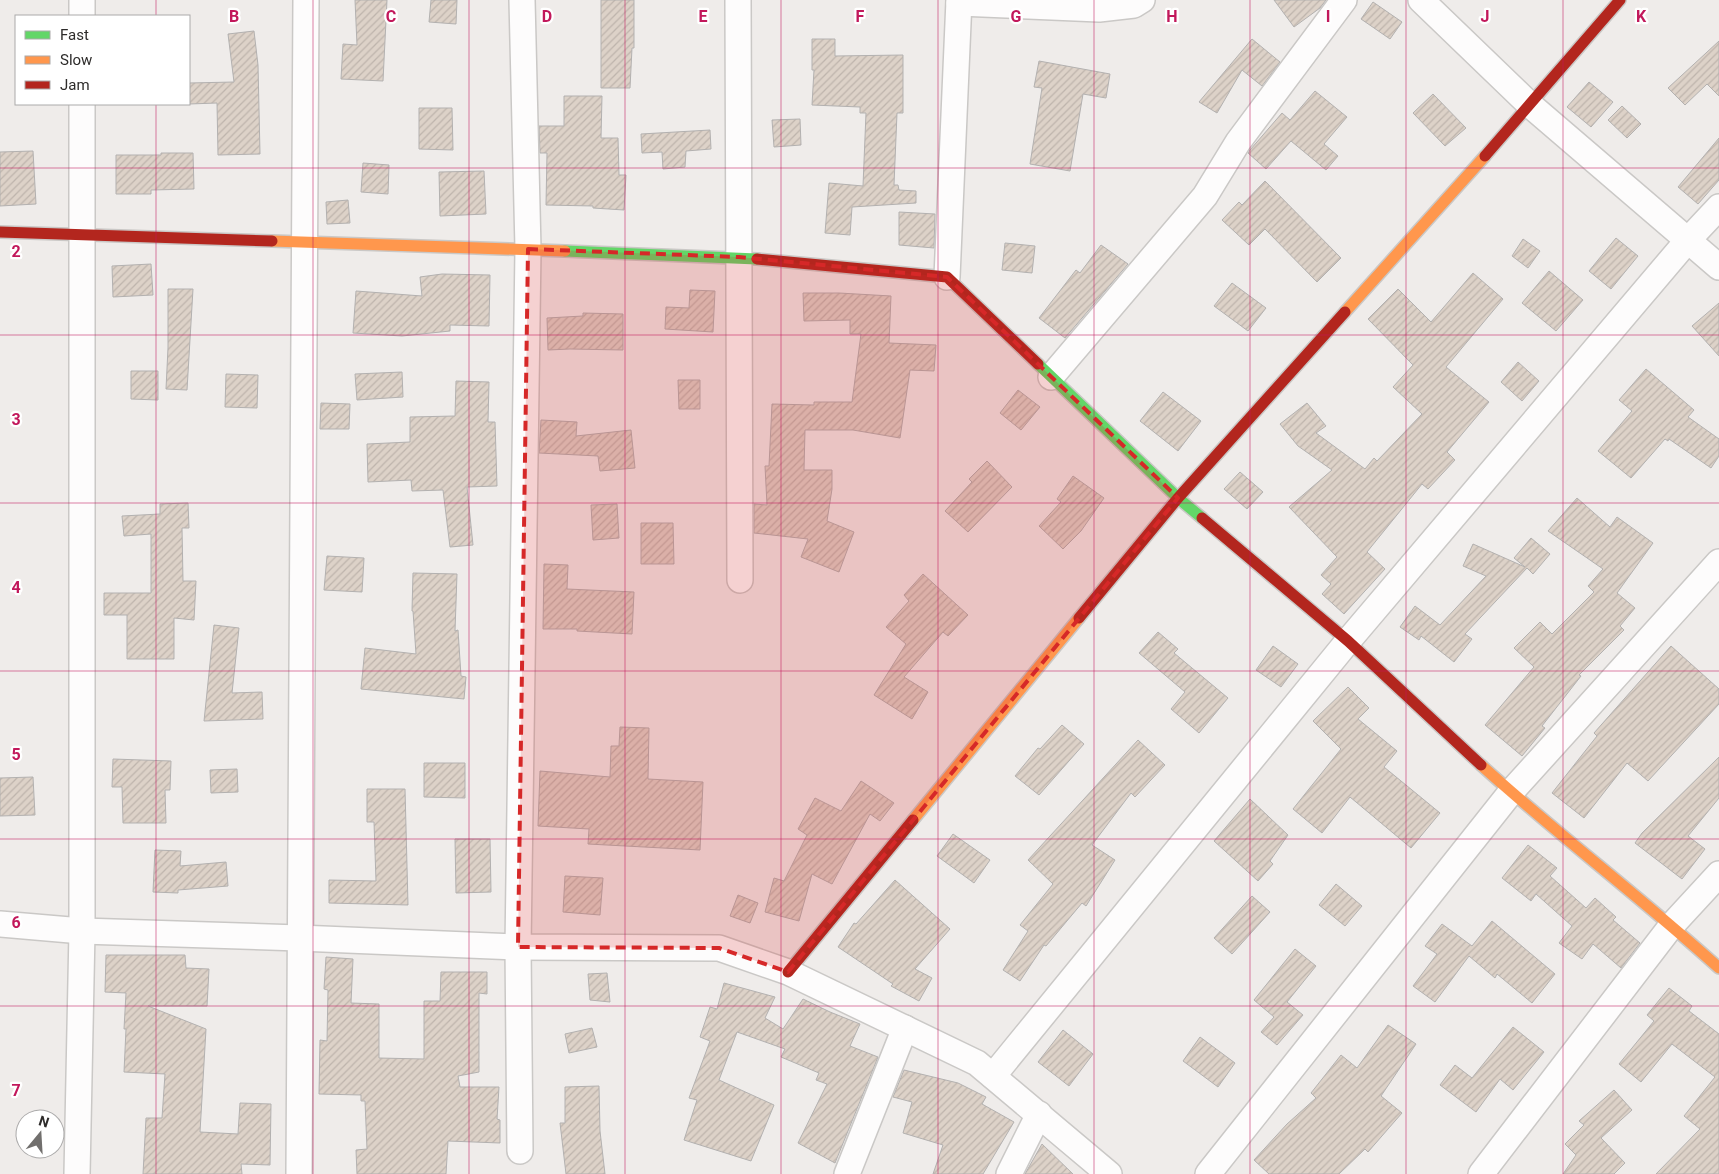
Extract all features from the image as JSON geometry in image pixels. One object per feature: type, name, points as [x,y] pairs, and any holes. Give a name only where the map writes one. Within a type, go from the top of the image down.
[{"type":"street","points":[[82,0],[82,15]]},
{"type":"street","points":[[299,1174],[306,0]]},
{"type":"street","points":[[520,1151],[518,948],[528,249],[522,0]]},
{"type":"street","points":[[738,0],[740,580]]},
{"type":"street","points":[[947,277],[959,2],[1099,9],[1134,5],[1142,0]]},
{"type":"street","points":[[1052,377],[1205,196],[1238,142],[1344,0]]},
{"type":"street","points":[[1422,0],[1530,105],[1719,267]]},
{"type":"street","points":[[788,972],[1178,498],[1530,105],[1620,0]]},
{"type":"street","points":[[77,1174],[82,931],[82,105]]},
{"type":"street","points":[[993,1076],[1348,640],[1688,240],[1719,207]]},
{"type":"street","points":[[0,232],[739,257],[947,277],[1178,498],[1348,640],[1511,792],[1672,925],[1719,968]]},
{"type":"street","points":[[1208,1174],[1511,792],[1719,562]]},
{"type":"street","points":[[1482,1174],[1672,925],[1719,874]]},
{"type":"street","points":[[0,924],[82,931],[518,948],[719,948],[788,972],[977,1063],[1110,1174]]},
{"type":"street","points":[[847,1174],[905,1028]]},
{"type":"street","points":[[1010,1174],[1038,1114]]},
{"type":"highlighted area","points":[[528,249],[739,257],[947,277],[1178,498],[788,972],[719,948],[518,947]]},
{"type":"building","points":[[355,0],[387,0],[383,81],[341,79],[343,44],[357,45]]},
{"type":"building","points":[[431,0],[457,0],[456,24],[429,22]]},
{"type":"building","points":[[601,0],[634,0],[634,48],[632,48],[630,88],[601,88]]},
{"type":"building","points":[[1274,0],[1326,0],[1320,8],[1294,27]]},
{"type":"building","points":[[1373,2],[1402,22],[1390,39],[1361,19]]},
{"type":"building","points":[[254,31],[258,65],[260,154],[218,155],[217,103],[190,104],[190,83],[234,82],[228,34]]},
{"type":"building","points":[[812,39],[835,39],[835,56],[903,55],[903,113],[897,113],[894,185],[898,185],[899,190],[916,191],[916,203],[852,207],[850,235],[825,233],[829,183],[863,186],[866,113],[860,113],[860,107],[812,105],[814,70],[812,70]]},
{"type":"building","points":[[1252,39],[1280,62],[1262,86],[1242,70],[1217,113],[1199,102]]},
{"type":"building","points":[[1719,41],[1719,96],[1707,84],[1685,105],[1668,88]]},
{"type":"building","points":[[1039,61],[1110,74],[1106,98],[1083,94],[1070,171],[1030,164],[1042,88],[1034,87]]},
{"type":"building","points":[[1589,82],[1613,102],[1591,127],[1567,107]]},
{"type":"building","points":[[1315,91],[1347,117],[1324,144],[1338,156],[1326,170],[1291,141],[1266,169],[1248,153],[1282,113],[1290,120]]},
{"type":"building","points":[[1433,94],[1466,128],[1445,146],[1413,113]]},
{"type":"building","points":[[564,96],[602,96],[601,138],[618,138],[619,175],[626,175],[624,210],[593,208],[593,206],[546,205],[547,153],[540,153],[539,126],[564,126]]},
{"type":"building","points":[[1622,106],[1641,124],[1627,138],[1608,120]]},
{"type":"building","points":[[419,108],[452,108],[453,150],[419,149]]},
{"type":"building","points":[[800,119],[801,145],[774,147],[772,120]]},
{"type":"building","points":[[710,130],[711,149],[686,151],[685,167],[663,169],[662,152],[642,153],[641,134]]},
{"type":"building","points":[[1719,138],[1719,180],[1698,204],[1678,187]]},
{"type":"building","points":[[33,151],[36,204],[0,206],[0,152]]},
{"type":"building","points":[[161,153],[193,153],[194,189],[151,190],[151,194],[116,194],[116,155],[161,155]]},
{"type":"building","points":[[363,163],[389,165],[388,194],[361,192]]},
{"type":"building","points":[[484,171],[486,214],[440,216],[439,172]]},
{"type":"building","points":[[1265,181],[1341,258],[1317,282],[1265,229],[1249,245],[1222,220],[1239,202],[1242,205]]},
{"type":"building","points":[[348,200],[350,223],[327,224],[326,202]]},
{"type":"building","points":[[899,212],[935,214],[934,248],[899,245]]},
{"type":"building","points":[[1616,238],[1638,256],[1611,289],[1589,271]]},
{"type":"building","points":[[1523,239],[1540,251],[1528,268],[1512,256]]},
{"type":"building","points":[[1005,243],[1035,246],[1032,273],[1002,270]]},
{"type":"building","points":[[1101,245],[1128,264],[1065,338],[1039,318],[1076,270],[1080,273]]},
{"type":"building","points":[[151,264],[153,295],[113,297],[112,266]]},
{"type":"building","points":[[1549,271],[1583,300],[1556,331],[1522,303]]},
{"type":"building","points":[[1473,273],[1503,299],[1446,367],[1489,402],[1447,452],[1455,460],[1428,489],[1422,484],[1367,552],[1385,569],[1344,614],[1322,594],[1331,584],[1321,575],[1337,557],[1289,507],[1332,470],[1298,446],[1280,424],[1307,403],[1326,426],[1316,433],[1365,469],[1374,458],[1377,461],[1422,414],[1393,387],[1413,365],[1368,319],[1398,289],[1431,322]]},
{"type":"building","points":[[442,274],[490,275],[489,326],[450,325],[450,331],[402,336],[353,333],[356,291],[422,296],[420,277]]},
{"type":"building","points":[[1232,283],[1266,308],[1248,331],[1214,306]]},
{"type":"building","points":[[168,289],[193,289],[187,390],[166,389]]},
{"type":"building","points":[[690,290],[715,291],[713,332],[665,329],[666,307],[689,308]]},
{"type":"building","points":[[803,293],[891,296],[889,343],[936,345],[934,371],[910,370],[900,438],[853,430],[805,430],[804,470],[832,470],[832,489],[827,521],[854,532],[839,572],[801,557],[808,539],[754,533],[754,504],[767,505],[765,466],[769,466],[772,404],[814,405],[814,402],[852,402],[861,334],[850,334],[850,320],[804,321]]},
{"type":"building","points":[[1719,303],[1719,356],[1692,326]]},
{"type":"building","points":[[583,313],[623,314],[623,350],[548,350],[547,318],[583,316]]},
{"type":"building","points":[[1518,362],[1539,381],[1522,401],[1501,382]]},
{"type":"building","points":[[1646,369],[1694,410],[1688,417],[1719,439],[1719,456],[1711,468],[1669,439],[1668,441],[1665,439],[1631,478],[1598,451],[1632,411],[1619,400]]},
{"type":"building","points":[[131,371],[158,371],[158,400],[131,399]]},
{"type":"building","points":[[402,372],[403,397],[357,400],[355,374]]},
{"type":"building","points":[[226,374],[258,375],[257,408],[225,407]]},
{"type":"building","points":[[678,380],[700,380],[700,409],[679,409]]},
{"type":"building","points":[[456,381],[489,382],[488,422],[495,422],[497,486],[467,487],[473,545],[450,547],[443,490],[412,491],[411,480],[368,482],[367,444],[410,442],[410,417],[455,416]]},
{"type":"building","points":[[1018,390],[1040,407],[1021,430],[1000,413]]},
{"type":"building","points":[[1163,392],[1201,421],[1178,451],[1140,421]]},
{"type":"building","points":[[321,403],[350,404],[349,429],[320,429]]},
{"type":"building","points":[[541,420],[577,422],[576,436],[631,430],[635,468],[600,471],[598,456],[539,453]]},
{"type":"building","points":[[987,461],[1012,487],[968,532],[945,511],[972,482],[969,479]]},
{"type":"building","points":[[1240,472],[1263,492],[1247,509],[1224,489]]},
{"type":"building","points":[[1073,476],[1104,498],[1081,531],[1063,549],[1039,526],[1061,502],[1057,499]]},
{"type":"building","points":[[1577,498],[1610,527],[1617,517],[1653,543],[1617,593],[1635,608],[1620,626],[1624,630],[1579,675],[1581,676],[1542,726],[1545,728],[1522,756],[1485,725],[1534,667],[1514,648],[1540,622],[1552,634],[1594,592],[1588,586],[1603,569],[1548,531]]},
{"type":"building","points":[[188,503],[189,528],[182,528],[183,581],[196,581],[194,620],[174,618],[174,659],[127,659],[127,615],[104,615],[104,593],[151,593],[151,534],[124,536],[122,516],[160,514],[160,504]]},
{"type":"building","points":[[617,504],[619,538],[593,540],[591,505]]},
{"type":"building","points":[[641,523],[673,523],[674,564],[641,564]]},
{"type":"building","points":[[1531,538],[1550,554],[1533,574],[1527,568],[1465,634],[1472,639],[1454,662],[1421,636],[1419,640],[1400,627],[1415,606],[1440,625],[1486,576],[1463,566],[1473,544],[1525,567],[1514,558]]},
{"type":"building","points":[[327,556],[364,558],[362,592],[324,590]]},
{"type":"building","points":[[544,564],[568,565],[567,589],[634,592],[632,634],[577,631],[577,629],[543,629]]},
{"type":"building","points":[[413,573],[457,574],[455,631],[458,630],[461,676],[466,677],[464,699],[361,689],[365,648],[416,654],[412,611]]},
{"type":"building","points":[[923,574],[968,615],[948,636],[943,632],[904,677],[928,692],[912,719],[874,695],[906,644],[886,627],[909,601],[904,595]]},
{"type":"building","points":[[214,625],[239,628],[232,693],[262,692],[263,719],[204,721]]},
{"type":"building","points":[[1158,632],[1178,649],[1174,653],[1228,698],[1199,733],[1171,709],[1185,692],[1139,653]]},
{"type":"building","points":[[1273,646],[1298,664],[1281,687],[1256,670]]},
{"type":"building","points":[[1671,646],[1719,689],[1719,704],[1648,781],[1627,763],[1584,818],[1552,793],[1597,736],[1594,733]]},
{"type":"building","points":[[1348,687],[1369,708],[1358,719],[1397,751],[1384,767],[1440,813],[1411,848],[1350,797],[1322,833],[1293,809],[1341,749],[1313,721]]},
{"type":"building","points":[[1062,725],[1084,744],[1039,795],[1015,776],[1038,748],[1040,749]]},
{"type":"building","points":[[620,727],[649,728],[648,779],[703,782],[700,850],[588,844],[589,829],[538,826],[540,771],[610,777],[611,746],[619,746]]},
{"type":"building","points":[[1138,740],[1165,765],[1135,797],[1131,793],[1092,845],[1115,860],[1086,906],[1082,903],[1046,946],[1044,945],[1020,981],[1003,970],[1028,931],[1020,925],[1053,884],[1028,860]]},
{"type":"building","points":[[1719,757],[1719,798],[1688,836],[1705,849],[1682,879],[1635,843],[1642,833]]},
{"type":"building","points":[[113,759],[171,761],[170,790],[165,790],[166,823],[123,823],[122,787],[112,787]]},
{"type":"building","points":[[424,763],[465,763],[465,798],[424,797]]},
{"type":"building","points":[[237,769],[238,792],[211,793],[210,770]]},
{"type":"building","points":[[33,777],[35,815],[0,816],[0,778]]},
{"type":"building","points":[[861,781],[894,803],[880,821],[870,814],[832,884],[812,874],[799,921],[765,912],[774,878],[784,881],[807,835],[798,829],[815,798],[841,811]]},
{"type":"building","points":[[367,789],[405,789],[408,905],[329,903],[329,880],[376,881],[374,822],[367,822]]},
{"type":"building","points":[[1250,799],[1288,835],[1270,861],[1273,864],[1258,881],[1214,841]]},
{"type":"building","points":[[953,834],[990,860],[974,883],[937,856]]},
{"type":"building","points":[[455,839],[490,839],[491,892],[456,893]]},
{"type":"building","points":[[1528,845],[1557,868],[1550,876],[1586,908],[1595,898],[1616,917],[1613,920],[1640,943],[1621,968],[1593,944],[1582,959],[1559,943],[1572,926],[1536,894],[1531,901],[1502,878]]},
{"type":"building","points":[[155,850],[181,851],[180,866],[226,862],[228,886],[178,890],[178,893],[153,892]]},
{"type":"building","points":[[565,876],[603,878],[600,915],[563,912]]},
{"type":"building","points":[[895,880],[950,929],[915,969],[932,978],[919,1001],[891,986],[893,984],[838,947],[854,923],[856,924]]},
{"type":"building","points":[[1336,884],[1362,906],[1345,926],[1319,905]]},
{"type":"building","points":[[738,895],[758,903],[750,923],[730,916]]},
{"type":"building","points":[[1252,896],[1270,912],[1232,954],[1214,938]]},
{"type":"building","points":[[1492,921],[1555,974],[1532,1003],[1497,974],[1495,978],[1469,956],[1435,1002],[1413,986],[1437,954],[1425,946],[1442,924],[1472,946]]},
{"type":"building","points":[[1295,949],[1316,966],[1287,1002],[1303,1015],[1277,1045],[1261,1032],[1274,1017],[1254,1000]]},
{"type":"building","points":[[106,955],[185,955],[186,968],[209,969],[207,1006],[148,1006],[206,1029],[200,1132],[238,1134],[240,1103],[271,1104],[270,1165],[241,1164],[242,1174],[143,1174],[146,1118],[162,1118],[165,1074],[124,1072],[126,993],[105,992]]},
{"type":"building","points":[[326,957],[353,959],[351,1003],[379,1004],[379,1058],[424,1059],[424,1001],[440,1001],[441,972],[487,972],[487,994],[479,993],[479,1072],[458,1076],[460,1087],[499,1087],[497,1119],[500,1120],[500,1143],[448,1141],[446,1174],[357,1174],[356,1150],[367,1149],[365,1101],[361,1101],[361,1095],[319,1094],[320,1040],[327,1041],[328,990],[324,989]]},
{"type":"building","points":[[607,973],[610,1002],[590,1000],[588,974]]},
{"type":"building","points":[[724,983],[775,997],[765,1018],[783,1029],[803,999],[860,1024],[850,1046],[878,1057],[835,1163],[798,1143],[827,1084],[816,1080],[819,1073],[781,1057],[785,1049],[737,1032],[719,1080],[774,1105],[751,1161],[684,1140],[697,1100],[689,1098],[710,1041],[700,1037],[710,1007],[717,1009]]},
{"type":"building","points":[[1669,988],[1692,1006],[1689,1011],[1719,1034],[1719,1174],[1656,1174],[1700,1129],[1684,1116],[1715,1077],[1672,1044],[1641,1082],[1619,1064],[1654,1021],[1647,1015]]},
{"type":"building","points":[[1388,1025],[1416,1044],[1381,1096],[1402,1113],[1368,1152],[1365,1149],[1339,1174],[1269,1174],[1254,1160],[1287,1124],[1316,1098],[1311,1093],[1341,1055],[1357,1068]]},
{"type":"building","points":[[1513,1027],[1544,1052],[1513,1090],[1500,1079],[1476,1112],[1440,1085],[1455,1065],[1472,1078]]},
{"type":"building","points":[[592,1028],[597,1047],[569,1053],[565,1034]]},
{"type":"building","points":[[1063,1030],[1093,1054],[1069,1086],[1038,1062]]},
{"type":"building","points":[[1200,1037],[1235,1063],[1218,1087],[1183,1061]]},
{"type":"building","points":[[904,1070],[958,1083],[986,1097],[982,1104],[1014,1122],[983,1174],[933,1174],[943,1145],[903,1133],[912,1102],[893,1097]]},
{"type":"building","points":[[599,1086],[600,1131],[605,1174],[566,1174],[560,1123],[565,1123],[565,1087]]},
{"type":"building","points":[[1614,1090],[1632,1110],[1601,1138],[1625,1163],[1614,1174],[1563,1174],[1576,1155],[1565,1144],[1584,1125],[1579,1121]]},
{"type":"building","points":[[1042,1144],[1073,1174],[1025,1174]]},
{"type":"traffic: fast","points":[[565,251],[757,259]]},
{"type":"traffic: fast","points":[[1038,364],[1178,498],[1202,518]]},
{"type":"traffic: slow","points":[[1345,312],[1485,156]]},
{"type":"traffic: slow","points":[[272,241],[565,251]]},
{"type":"traffic: slow","points":[[913,820],[1079,618]]},
{"type":"traffic: slow","points":[[1481,765],[1719,968]]},
{"type":"traffic: jam","points":[[1485,156],[1620,0]]},
{"type":"traffic: jam","points":[[0,232],[272,241]]},
{"type":"traffic: jam","points":[[757,259],[947,277],[1038,364]]},
{"type":"traffic: jam","points":[[1079,618],[1178,498],[1345,312]]},
{"type":"traffic: jam","points":[[1202,518],[1348,641],[1481,765]]},
{"type":"traffic: jam","points":[[788,972],[913,820]]}]
